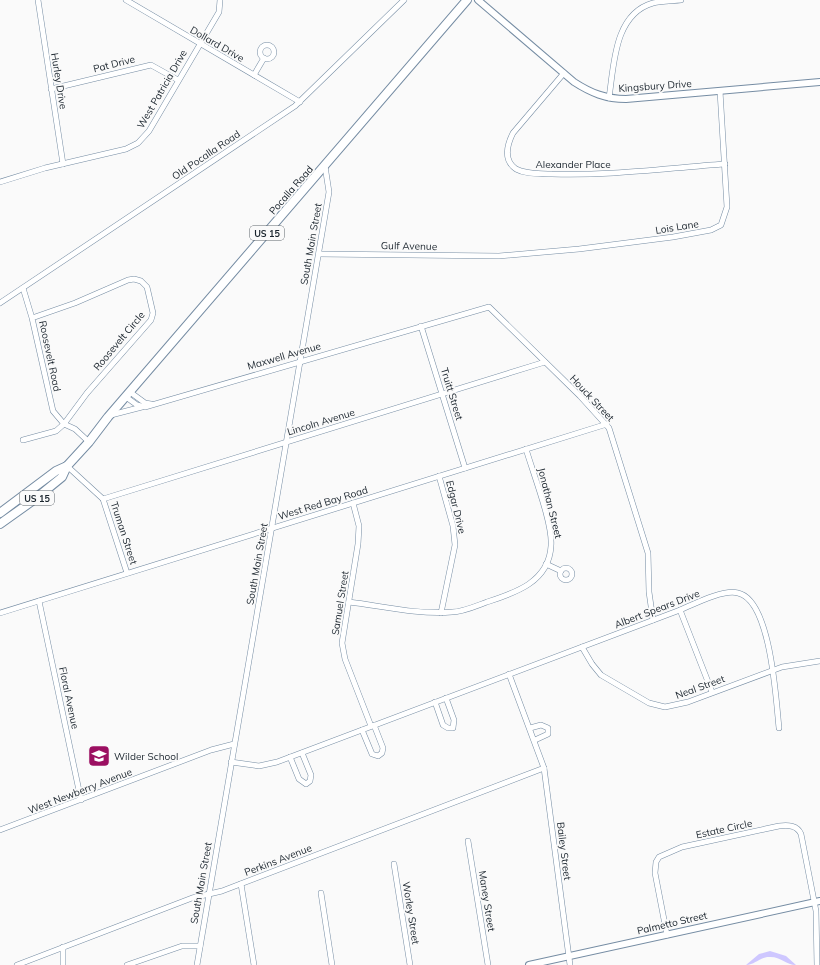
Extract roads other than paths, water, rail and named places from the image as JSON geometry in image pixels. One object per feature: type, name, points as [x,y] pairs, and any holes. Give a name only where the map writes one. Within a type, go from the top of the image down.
[{"type":"main road","name":"Pocalla Road","points":[[0,524],[62,477],[67,466],[89,442],[110,415],[466,0]]},
{"type":"main road","name":"Pocalla Road","points":[[0,513],[29,493],[56,471],[67,466]]},
{"type":"street","name":"Hurley Drive","points":[[38,0],[63,164]]},
{"type":"street","name":"Dollard Drive","points":[[126,0],[300,102]]},
{"type":"street","name":"West Patricia Drive","points":[[0,182],[63,164],[126,149],[138,143],[149,131],[219,12],[220,0]]},
{"type":"street","name":"Old Pocalla Road","points":[[0,303],[300,102],[404,0]]},
{"type":"street","name":"Kingsbury Drive","points":[[478,0],[564,73],[591,92],[609,98],[626,99],[820,82]]},
{"type":"street","points":[[609,98],[620,36],[629,20],[638,11],[650,4],[681,0]]},
{"type":"street","points":[[254,75],[264,58]]},
{"type":"street","name":"Pat Drive","points":[[51,89],[151,65],[178,80]]},
{"type":"street","name":"Alexander Place","points":[[564,73],[513,133],[509,141],[507,152],[509,160],[518,170],[537,174],[594,175],[725,164]]},
{"type":"street","name":"Lois Lane","points":[[499,256],[579,249],[673,237],[711,230],[721,225],[727,207],[720,91]]},
{"type":"street","name":"South Main Street","points":[[197,965],[329,192],[325,166]]},
{"type":"street","name":"Gulf Avenue","points":[[319,254],[499,256]]},
{"type":"street","name":"Roosevelt Circle","points":[[32,318],[96,296],[132,279],[141,281],[147,287],[149,293],[153,313],[151,320],[87,393],[64,424]]},
{"type":"street","name":"Roosevelt Road","points":[[23,288],[32,318],[53,411],[64,424]]},
{"type":"street","name":"Houck Street","points":[[421,326],[489,307],[607,424],[648,553],[649,592],[653,620]]},
{"type":"street","name":"Maxwell Avenue","points":[[110,415],[145,407],[421,326]]},
{"type":"street","name":"Truitt Street","points":[[421,326],[465,468]]},
{"type":"street","name":"Lincoln Avenue","points":[[103,499],[545,362]]},
{"type":"street","points":[[128,395],[145,403],[152,404]]},
{"type":"street","points":[[128,395],[137,405],[145,407]]},
{"type":"street","points":[[23,440],[56,431],[64,424],[75,429],[89,442]]},
{"type":"street","name":"West Red Bay Road","points":[[0,613],[607,424]]},
{"type":"street","name":"Jonathan Street","points":[[348,602],[441,613],[458,612],[518,592],[534,580],[546,564],[552,546],[550,532],[526,449]]},
{"type":"street","name":"Truman Street","points":[[67,466],[103,499],[127,573]]},
{"type":"street","name":"Edgar Drive","points":[[439,476],[454,526],[455,545],[441,613]]},
{"type":"street","name":"Samuel Street","points":[[353,503],[359,532],[342,643],[343,650],[373,726]]},
{"type":"street","points":[[546,564],[561,571]]},
{"type":"street","name":"Albert Spears Drive","points":[[231,762],[259,766],[302,753],[722,594],[732,592],[742,594],[750,602],[761,620],[768,642],[779,728]]},
{"type":"street","name":"Floral Avenue","points":[[39,601],[81,800]]},
{"type":"street","points":[[680,610],[712,692]]},
{"type":"street","name":"Neal Street","points":[[582,647],[595,669],[601,675],[653,705],[665,707],[676,706],[772,670],[792,665],[820,661]]},
{"type":"street","name":"Bailey Street","points":[[509,674],[535,740],[544,768],[570,965]]},
{"type":"street","points":[[435,702],[443,725],[448,728],[453,728],[454,720],[446,698]]},
{"type":"street","points":[[530,728],[541,725],[548,728],[548,734],[535,740]]},
{"type":"street","points":[[362,730],[372,754],[378,756],[381,755],[383,748],[373,726]]},
{"type":"street","name":"West Newberry Avenue","points":[[0,830],[211,750],[234,744]]},
{"type":"street","points":[[290,757],[298,779],[306,784],[310,781],[311,775],[302,753]]},
{"type":"street","name":"Perkins Avenue","points":[[17,965],[192,898],[241,884],[544,768]]},
{"type":"street","name":"Estate Circle","points":[[667,935],[655,878],[656,862],[662,854],[682,847],[779,826],[794,827],[801,834],[817,901],[817,965]]},
{"type":"street","name":"Maney Street","points":[[468,841],[488,965]]},
{"type":"street","name":"Worley Street","points":[[394,864],[410,965]]},
{"type":"street","points":[[241,884],[254,965]]},
{"type":"street","points":[[321,893],[332,965]]},
{"type":"street","name":"Palmetto Street","points":[[529,965],[817,901]]},
{"type":"street","points":[[127,965],[182,946],[200,946]]},
{"type":"street","points":[[63,947],[63,965]]},
{"type":"place","name":"Wilder School","points":[[99,756]]}]
